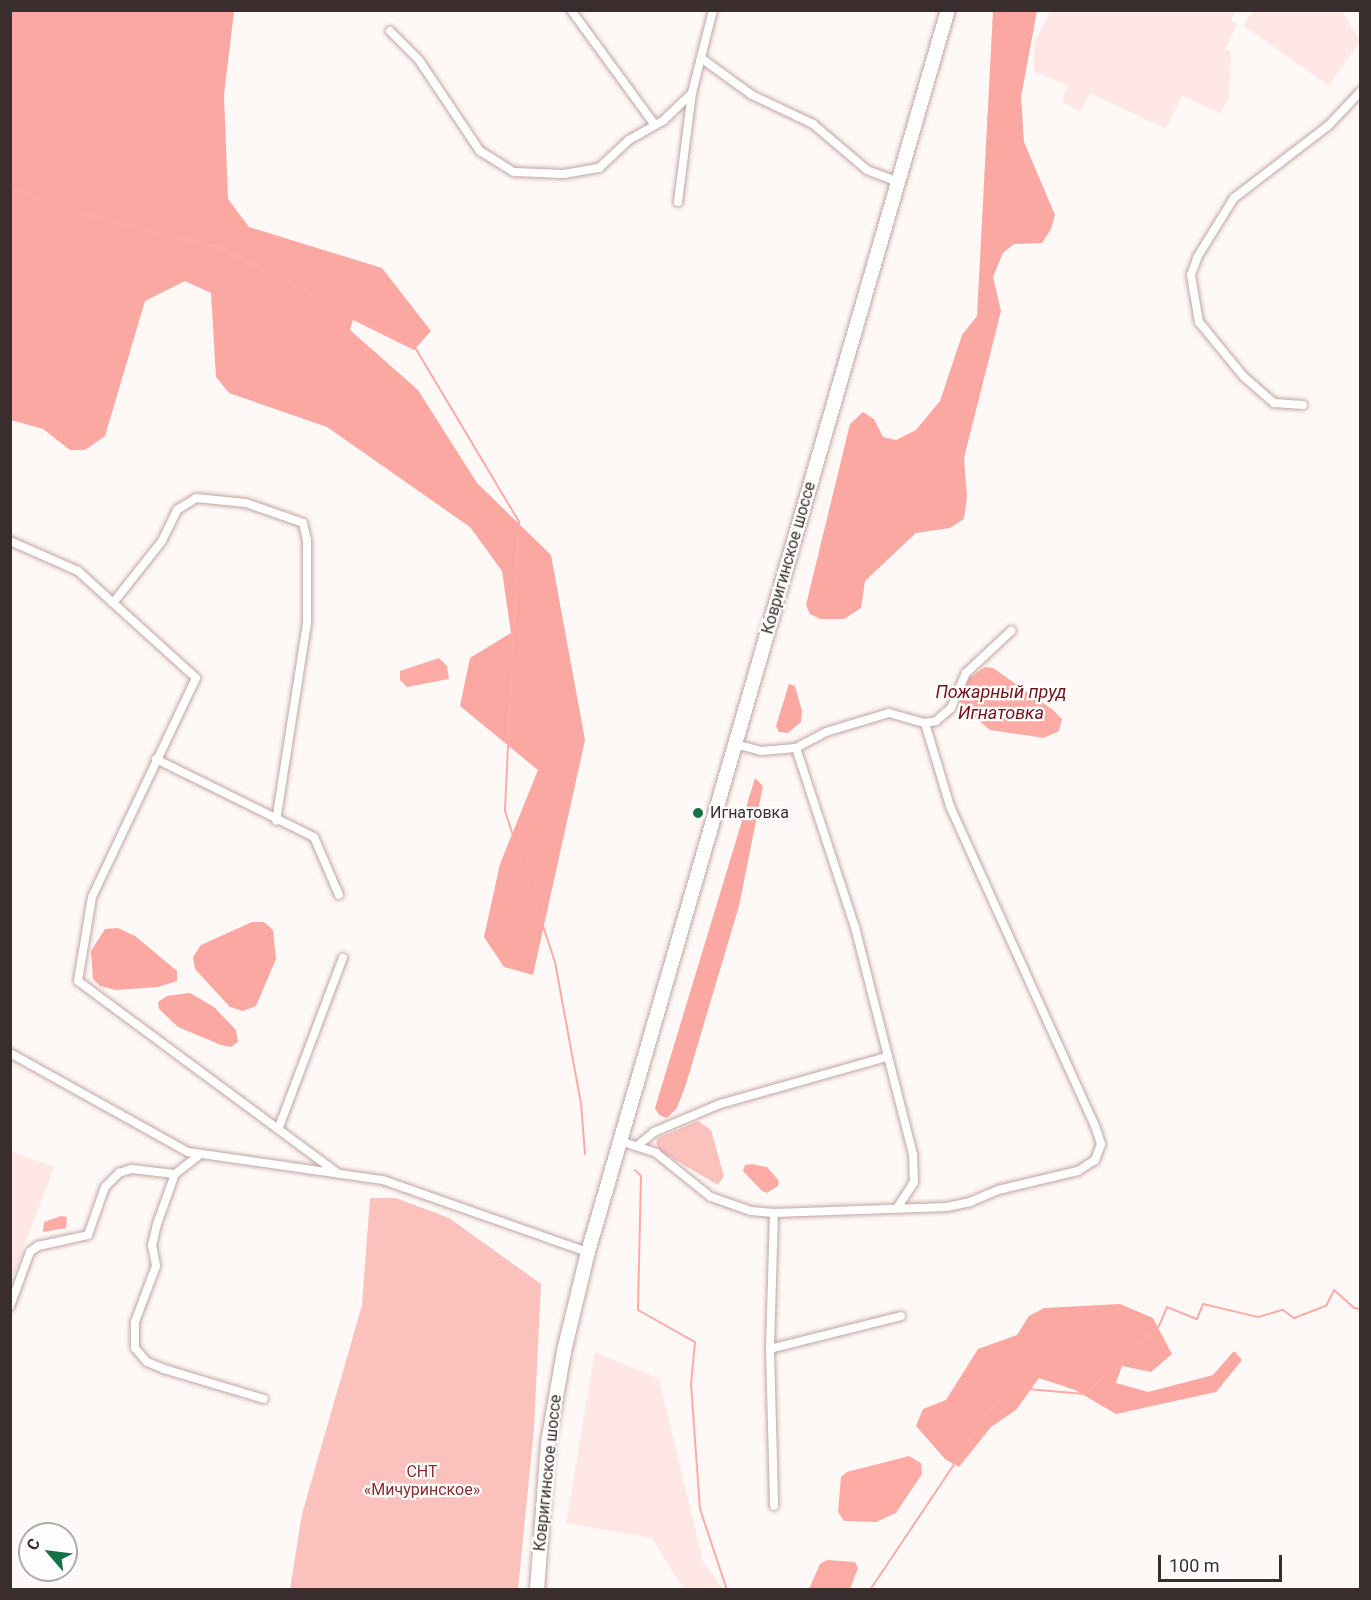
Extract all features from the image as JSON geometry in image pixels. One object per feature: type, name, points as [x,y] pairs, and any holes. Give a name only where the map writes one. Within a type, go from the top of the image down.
[{"type":"main road","name":"Ковригинское шоссе","points":[[537,1590],[548,1443],[564,1351],[588,1252],[623,1142],[735,744],[948,10]]},
{"type":"street","points":[[572,10],[655,125]]},
{"type":"street","points":[[678,202],[692,93],[712,10]]},
{"type":"street","points":[[390,31],[419,60],[480,151],[514,171],[564,174],[599,168],[629,140],[655,125],[692,93]]},
{"type":"street","points":[[701,58],[752,95],[813,124],[867,170],[898,182]]},
{"type":"street","points":[[1303,405],[1274,403],[1244,377],[1199,322],[1191,275],[1198,256],[1234,198],[1328,126],[1360,92]]},
{"type":"street","points":[[113,603],[162,541],[177,510],[196,498],[246,503],[303,523],[308,540],[307,623],[276,821]]},
{"type":"street","points":[[10,541],[78,571],[196,678],[92,897],[78,981],[279,1127],[336,1172]]},
{"type":"street","points":[[735,744],[761,752],[796,748],[826,732],[889,713],[925,723],[946,714],[966,673],[1011,631]]},
{"type":"street","points":[[623,1142],[667,1160],[711,1197],[751,1211],[774,1213],[897,1208],[970,1202],[998,1190],[1078,1171],[1095,1160],[1101,1144],[1077,1081],[950,806],[925,723]]},
{"type":"street","points":[[796,748],[855,927],[916,1170],[914,1182],[897,1208]]},
{"type":"street","points":[[156,759],[276,821],[314,837],[339,895]]},
{"type":"street","points":[[279,1127],[343,958]]},
{"type":"street","points":[[10,1053],[171,1144],[199,1155],[383,1180],[588,1252]]},
{"type":"street","points":[[637,1146],[654,1132],[720,1104],[886,1057]]},
{"type":"street","points":[[199,1155],[175,1174],[157,1224],[152,1245],[156,1266],[135,1322],[135,1348],[147,1362],[164,1369],[264,1399]]},
{"type":"street","points":[[10,1306],[30,1252],[38,1246],[88,1235],[105,1187],[118,1173],[131,1169],[175,1174]]},
{"type":"street","points":[[774,1213],[770,1349],[774,1506]]},
{"type":"street","points":[[770,1349],[901,1316]]},
{"type":"shaded area","points":[[11,10],[234,11],[224,95],[228,199],[249,227],[382,268],[431,331],[414,350],[353,320],[350,330],[418,390],[477,483],[551,555],[585,740],[533,975],[504,967],[484,937],[500,864],[538,770],[460,706],[470,658],[511,633],[502,571],[470,527],[327,427],[229,393],[216,377],[211,293],[185,281],[145,301],[105,436],[85,450],[70,450],[43,429],[11,420]]},
{"type":"shaded area","points":[[1051,10],[1236,11],[1231,20],[1237,24],[1225,49],[1231,51],[1229,97],[1220,113],[1182,96],[1166,129],[1090,93],[1080,112],[1062,101],[1067,86],[1034,71],[1034,44]]},
{"type":"shaded area","points":[[993,11],[1037,11],[1021,97],[1024,142],[1055,215],[1051,229],[1042,243],[1014,244],[1003,253],[993,277],[1001,311],[964,458],[967,497],[964,519],[950,528],[916,533],[865,581],[861,608],[844,619],[820,619],[810,614],[806,605],[850,424],[863,412],[874,419],[883,437],[896,440],[916,430],[940,401],[962,335],[977,316]]},
{"type":"shaded area","points":[[1253,11],[1342,11],[1360,41],[1329,86],[1243,25]]},
{"type":"shaded area","points":[[789,684],[795,686],[802,711],[801,722],[788,733],[779,732],[776,726]]},
{"type":"shaded area","points":[[755,778],[763,786],[739,906],[686,1084],[677,1108],[667,1118],[659,1115],[655,1108]]},
{"type":"shaded area","points":[[252,922],[264,922],[273,930],[276,959],[256,1006],[243,1011],[230,1007],[195,969],[193,957],[201,945]]},
{"type":"shaded area","points":[[118,928],[135,936],[177,971],[177,981],[158,987],[116,990],[100,986],[93,979],[91,951],[105,929]]},
{"type":"shaded area","points":[[190,993],[214,1007],[236,1030],[238,1042],[231,1047],[221,1045],[178,1027],[159,1009],[158,1002],[167,996]]},
{"type":"shaded area","points":[[10,1151],[54,1167],[11,1281]]},
{"type":"shaded area","points":[[1120,1304],[1153,1318],[1172,1354],[1151,1372],[1122,1366],[1116,1383],[1148,1392],[1213,1375],[1234,1351],[1242,1360],[1216,1392],[1116,1414],[1075,1390],[1039,1378],[1016,1410],[991,1427],[959,1467],[945,1459],[916,1426],[923,1409],[946,1400],[978,1349],[1017,1335],[1029,1316],[1044,1308]]},
{"type":"shaded area","points":[[595,1352],[659,1379],[703,1562],[723,1589],[683,1589],[652,1538],[566,1523]]},
{"type":"green space","points":[[698,1121],[711,1130],[724,1176],[718,1185],[660,1151],[656,1143],[658,1138]]},
{"type":"green space","name":"СНТ «Мичуринское»","points":[[370,1198],[396,1198],[449,1218],[541,1284],[534,1428],[518,1589],[290,1589],[302,1514],[362,1305]]},
{"type":"water","points":[[439,658],[447,666],[449,679],[407,687],[400,680],[400,671]]},
{"type":"water","name":"Пожарный пруд Игнатовка","points":[[985,667],[993,668],[1053,710],[1062,719],[1059,731],[1044,738],[990,730],[964,708],[960,701],[969,678]]},
{"type":"water","points":[[745,1165],[767,1167],[779,1181],[778,1186],[767,1193],[762,1191],[743,1171]]},
{"type":"water","points":[[61,1216],[67,1217],[66,1228],[43,1232],[44,1222]]},
{"type":"water","points":[[909,1456],[921,1463],[922,1474],[896,1513],[876,1522],[844,1521],[838,1512],[841,1477],[847,1472]]},
{"type":"water","points":[[827,1560],[855,1562],[858,1568],[850,1589],[809,1589],[820,1564]]},
{"type":"waterway","points":[[10,189],[84,214],[220,248],[416,349],[519,522],[505,811],[555,962],[581,1103],[585,1154]]},
{"type":"waterway","points":[[635,1170],[641,1176],[638,1310],[695,1342],[691,1384],[700,1509],[727,1590]]},
{"type":"waterway","points":[[870,1590],[1006,1387],[1085,1394],[1159,1326],[1167,1307],[1197,1319],[1203,1304],[1258,1317],[1283,1310],[1294,1318],[1326,1306],[1334,1290],[1354,1308],[1360,1309]]},
{"type":"place","name":"Игнатовка","points":[[698,813]]}]
